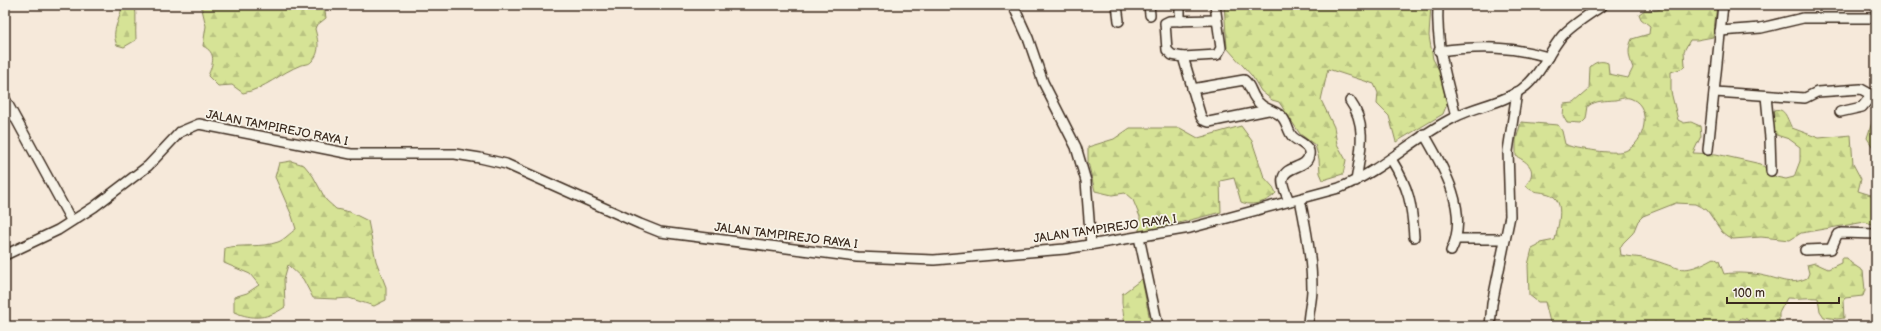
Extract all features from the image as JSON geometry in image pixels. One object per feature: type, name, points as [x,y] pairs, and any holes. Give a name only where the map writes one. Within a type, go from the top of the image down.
[{"type":"street","points":[[1013,5],[1031,44],[1043,82],[1076,147],[1086,182],[1091,245]]},
{"type":"street","points":[[1117,5],[1119,20]]},
{"type":"street","points":[[1149,5],[1150,15]]},
{"type":"street","points":[[1180,5],[1180,21]]},
{"type":"street","points":[[1215,5],[1221,48],[1219,53],[1183,56],[1172,54],[1167,50],[1165,23],[1169,21],[1216,20]]},
{"type":"street","points":[[1438,5],[1437,32],[1440,51],[1456,116]]},
{"type":"street","name":"JALAN TAMPIREJO RAYA I","points":[[5,255],[58,230],[71,220],[94,207],[148,166],[180,132],[199,124],[351,154],[455,154],[506,164],[640,224],[672,234],[858,257],[934,260],[1065,249],[1091,245],[1190,228],[1339,188],[1356,181],[1391,159],[1424,134],[1456,116],[1517,92],[1530,82],[1563,36],[1603,5]]},
{"type":"street","points":[[1708,150],[1723,5]]},
{"type":"street","points":[[1720,30],[1761,28],[1803,18],[1876,18]]},
{"type":"street","points":[[1440,51],[1471,47],[1497,47],[1524,50],[1548,57]]},
{"type":"street","points":[[1183,56],[1201,117],[1206,122],[1268,110]]},
{"type":"street","points":[[1192,89],[1244,80],[1247,82],[1255,98],[1268,110],[1280,116],[1284,120],[1290,134],[1308,147],[1310,153],[1308,160],[1304,164],[1286,172],[1283,177],[1283,183],[1289,201]]},
{"type":"street","points":[[1715,92],[1805,98],[1817,92],[1861,89],[1874,95],[1862,107],[1840,112]]},
{"type":"street","points":[[1490,326],[1492,304],[1510,216],[1508,151],[1517,92]]},
{"type":"street","points":[[1766,96],[1771,171]]},
{"type":"street","points":[[5,99],[71,220]]},
{"type":"street","points":[[1350,101],[1356,108],[1361,125],[1362,153],[1356,181]]},
{"type":"street","points":[[1424,134],[1441,163],[1452,188],[1456,215],[1456,239],[1451,251]]},
{"type":"street","points":[[1391,159],[1402,176],[1408,192],[1412,206],[1414,237]]},
{"type":"street","points":[[1300,198],[1307,231],[1312,290],[1308,313],[1308,326]]},
{"type":"street","points":[[1805,250],[1831,249],[1840,233],[1876,234]]},
{"type":"street","points":[[1138,237],[1158,326]]},
{"type":"street","points":[[1456,239],[1505,239]]},
{"type":"green space","points":[[122,5],[135,5],[136,14],[136,40],[124,47],[117,45],[115,40],[115,30]]},
{"type":"green space","points":[[201,5],[324,5],[326,18],[316,26],[315,29],[318,42],[317,54],[308,64],[293,68],[251,91],[243,93],[232,85],[218,86],[208,76],[213,59],[210,52],[203,46],[206,26]]},
{"type":"green space","points":[[1224,5],[1431,5],[1429,36],[1433,59],[1440,72],[1447,104],[1443,114],[1396,142],[1389,116],[1377,104],[1378,93],[1374,84],[1328,69],[1321,100],[1334,127],[1337,144],[1346,160],[1343,174],[1323,180],[1320,173],[1319,159],[1315,145],[1300,134],[1279,102],[1272,100],[1261,91],[1252,76],[1227,48]]},
{"type":"green space","points":[[1666,5],[1717,5],[1713,37],[1690,40],[1684,51],[1685,66],[1671,72],[1671,92],[1678,120],[1684,123],[1691,122],[1700,126],[1701,136],[1693,153],[1716,154],[1761,164],[1776,177],[1786,179],[1794,177],[1800,161],[1800,147],[1789,139],[1773,134],[1772,117],[1774,110],[1781,110],[1784,112],[1792,128],[1819,138],[1851,135],[1853,164],[1861,179],[1858,191],[1874,196],[1876,189],[1876,225],[1865,222],[1801,233],[1790,240],[1761,237],[1733,239],[1722,232],[1707,210],[1695,204],[1676,203],[1643,216],[1638,221],[1633,233],[1620,248],[1621,255],[1649,259],[1682,269],[1695,267],[1714,258],[1719,261],[1724,274],[1734,273],[1760,275],[1790,282],[1807,278],[1809,273],[1807,265],[1815,263],[1828,269],[1841,263],[1841,258],[1847,258],[1851,263],[1863,271],[1865,290],[1863,296],[1845,298],[1843,301],[1844,318],[1837,319],[1824,317],[1820,311],[1818,298],[1787,298],[1779,313],[1779,326],[1766,327],[1752,325],[1747,319],[1741,318],[1735,326],[1551,326],[1545,302],[1538,302],[1529,295],[1528,265],[1532,249],[1540,243],[1555,240],[1560,212],[1557,200],[1552,196],[1545,193],[1532,191],[1526,185],[1530,180],[1532,171],[1525,161],[1516,156],[1516,140],[1521,122],[1558,125],[1562,131],[1565,144],[1576,148],[1615,152],[1625,151],[1632,147],[1638,141],[1642,133],[1644,117],[1642,109],[1638,103],[1632,99],[1626,98],[1601,101],[1591,104],[1588,106],[1586,119],[1581,124],[1567,123],[1563,116],[1564,104],[1574,103],[1589,90],[1590,67],[1596,63],[1608,63],[1609,74],[1628,78],[1633,68],[1629,54],[1629,47],[1632,39],[1649,34],[1650,26],[1641,19],[1639,14],[1645,10],[1659,9]]},
{"type":"green space","points":[[1876,117],[1876,160],[1874,149],[1867,138],[1873,119]]},
{"type":"green space","points":[[1241,126],[1252,141],[1264,177],[1276,193],[1269,199],[1255,204],[1241,202],[1234,178],[1220,181],[1221,212],[1144,232],[1139,231],[1140,217],[1133,200],[1125,193],[1112,195],[1095,191],[1088,162],[1088,147],[1114,139],[1130,128],[1180,128],[1198,138]]},
{"type":"green space","points":[[291,161],[304,165],[313,176],[326,200],[336,209],[350,212],[368,221],[376,261],[386,287],[386,300],[374,306],[349,298],[313,298],[303,279],[288,265],[284,279],[285,307],[273,314],[260,317],[241,315],[234,312],[234,297],[247,293],[259,285],[250,274],[224,263],[225,248],[272,244],[282,240],[296,229],[275,177],[279,163]]},
{"type":"green space","points":[[1142,279],[1151,326],[1125,326],[1122,294]]}]
